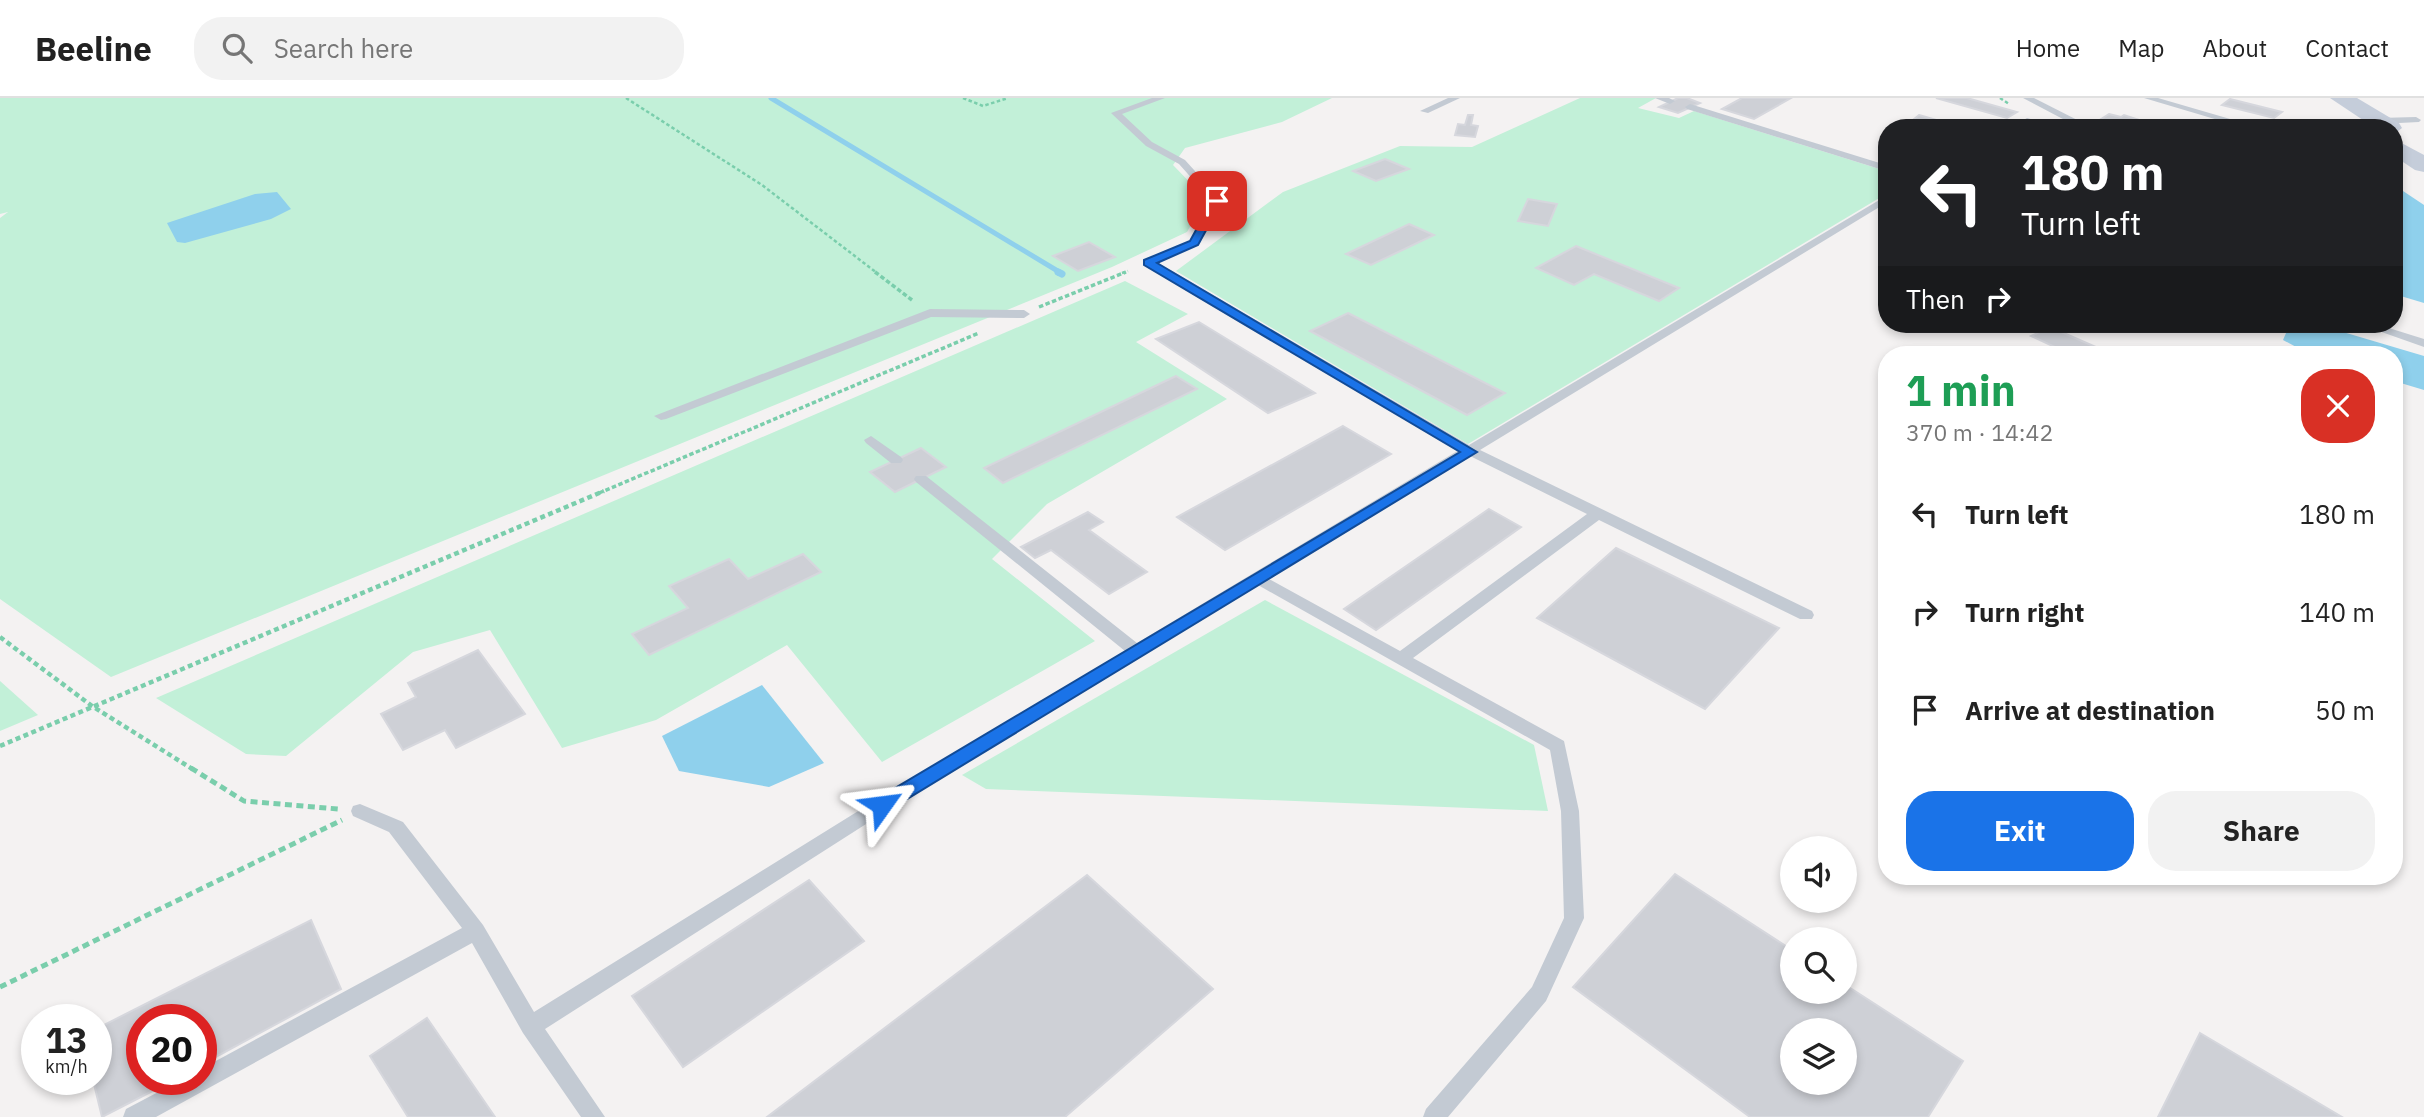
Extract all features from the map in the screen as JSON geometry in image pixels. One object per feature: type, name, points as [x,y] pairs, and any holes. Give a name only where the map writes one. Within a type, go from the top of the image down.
[{"type":"main road","points":[[2332,101],[2368,119]]},
{"type":"main road","points":[[2403,137],[2424,148]]},
{"type":"main road","points":[[2403,152],[2424,165]]},
{"type":"lane","points":[[1161,98],[1116,113],[1149,144],[1182,162],[1217,201],[1194,243],[1148,262],[1470,452],[1806,615]]},
{"type":"lane","points":[[1425,111],[1456,98]]},
{"type":"lane","points":[[1659,98],[1670,102]]},
{"type":"lane","points":[[2027,98],[2070,119]]},
{"type":"lane","points":[[2148,98],[2224,119]]},
{"type":"lane","points":[[1690,107],[1878,166]]},
{"type":"lane","points":[[2403,122],[2416,120]]},
{"type":"lane","points":[[531,1026],[882,805],[1878,204]]},
{"type":"lane","points":[[661,416],[930,313],[1024,314]]},
{"type":"lane","points":[[2393,333],[2424,343]]},
{"type":"lane","points":[[871,440],[896,460]]},
{"type":"lane","points":[[921,479],[1137,652]]},
{"type":"lane","points":[[1401,659],[1598,513]]},
{"type":"lane","points":[[1258,579],[1558,746],[1570,811],[1574,918],[1539,994],[1434,1117]]},
{"type":"lane","points":[[360,811],[396,827],[476,931],[531,1026],[594,1117]]},
{"type":"lane","points":[[134,1117],[476,931]]},
{"type":"path","points":[[626,98],[762,185],[930,313]]},
{"type":"path","points":[[963,98],[982,106],[1008,98]]},
{"type":"path","points":[[0,746],[1128,271]]},
{"type":"path","points":[[0,637],[92,706],[244,801],[360,811]]},
{"type":"path","points":[[0,987],[360,811]]},
{"type":"green space","points":[[0,98],[1332,98],[1282,122],[1185,148],[1173,165],[1206,199],[1187,232],[1112,267],[111,677],[0,599],[0,218],[8,212],[0,214]]},
{"type":"green space","points":[[1580,98],[1656,98],[1638,108],[1679,118],[1694,111],[1878,168],[1878,199],[1468,444],[1176,271],[1283,192],[1400,146],[1472,147]]},
{"type":"green space","points":[[1125,281],[1188,314],[1136,342],[1227,399],[1047,504],[992,559],[1095,641],[882,762],[787,645],[656,720],[562,748],[490,630],[413,652],[286,756],[246,754],[156,698]]},
{"type":"green space","points":[[1265,600],[1534,745],[1548,811],[986,789],[962,775]]},
{"type":"green space","points":[[0,681],[38,715],[0,731]]},
{"type":"water","points":[[2403,191],[2424,205],[2424,303],[2403,297]]},
{"type":"water","points":[[277,192],[291,209],[271,219],[185,243],[177,242],[167,223],[255,194]]},
{"type":"water","points":[[2286,333],[2346,333],[2390,346],[2294,346],[2283,340]]},
{"type":"water","points":[[2403,350],[2424,356],[2424,390],[2403,384]]},
{"type":"water","points":[[762,685],[824,763],[769,787],[679,771],[662,736]]},
{"type":"building","points":[[1678,98],[1700,103],[1678,113],[1659,107]]},
{"type":"building","points":[[1742,98],[1791,98],[1754,119],[1722,109]]},
{"type":"building","points":[[1936,98],[1967,98],[2017,112],[2007,118]]},
{"type":"building","points":[[2230,99],[2282,112],[2274,118],[2222,105]]},
{"type":"building","points":[[2109,114],[2136,119],[2101,119]]},
{"type":"building","points":[[1468,115],[1473,115],[1471,125],[1478,126],[1475,137],[1455,135],[1458,124],[1465,125]]},
{"type":"building","points":[[1919,115],[1933,119],[1914,119]]},
{"type":"building","points":[[1385,159],[1409,169],[1376,181],[1353,171]]},
{"type":"building","points":[[1528,199],[1557,204],[1548,226],[1518,221]]},
{"type":"building","points":[[1409,224],[1434,235],[1371,265],[1346,254]]},
{"type":"building","points":[[1089,242],[1115,257],[1078,271],[1053,256]]},
{"type":"building","points":[[1576,246],[1679,288],[1659,301],[1594,274],[1574,285],[1536,268]]},
{"type":"building","points":[[1348,313],[1505,393],[1467,415],[1310,331]]},
{"type":"building","points":[[1199,322],[1315,393],[1268,413],[1156,339]]},
{"type":"building","points":[[2037,333],[2064,333],[2093,346],[2053,346],[2031,336]]},
{"type":"building","points":[[1176,376],[1197,389],[1003,483],[984,468]]},
{"type":"building","points":[[1343,426],[1391,454],[1225,550],[1177,517]]},
{"type":"building","points":[[921,448],[946,467],[895,492],[870,472]]},
{"type":"building","points":[[1489,509],[1521,527],[1376,630],[1344,609]]},
{"type":"building","points":[[1088,512],[1103,522],[1089,530],[1147,572],[1109,594],[1051,550],[1035,558],[1021,547]]},
{"type":"building","points":[[1616,548],[1779,628],[1705,709],[1537,618]]},
{"type":"building","points":[[803,554],[821,572],[649,655],[632,634],[688,608],[669,586],[729,559],[748,579]]},
{"type":"building","points":[[478,650],[525,714],[456,748],[445,730],[403,750],[381,714],[416,697],[408,683]]},
{"type":"building","points":[[1675,874],[1780,942],[1780,1004],[1857,1004],[1857,992],[1963,1061],[1928,1117],[1750,1117],[1573,987]]},
{"type":"building","points":[[1087,875],[1213,989],[1065,1117],[767,1117]]},
{"type":"building","points":[[809,880],[864,941],[683,1067],[632,996]]},
{"type":"building","points":[[311,920],[341,989],[217,1056],[217,1004],[145,1004]]},
{"type":"building","points":[[126,1014],[126,1095],[145,1095],[102,1117],[97,1095],[112,1095],[112,1021]]},
{"type":"building","points":[[427,1018],[495,1117],[408,1117],[370,1056]]},
{"type":"building","points":[[2200,1033],[2342,1117],[2158,1117]]},
{"type":"waterway","points":[[771,98],[1061,273]]},
{"type":"waterway","points":[[1058,272],[1062,274]]},
{"type":"route","points":[[882,805],[1470,452],[1148,262],[1194,243],[1217,201]]}]
